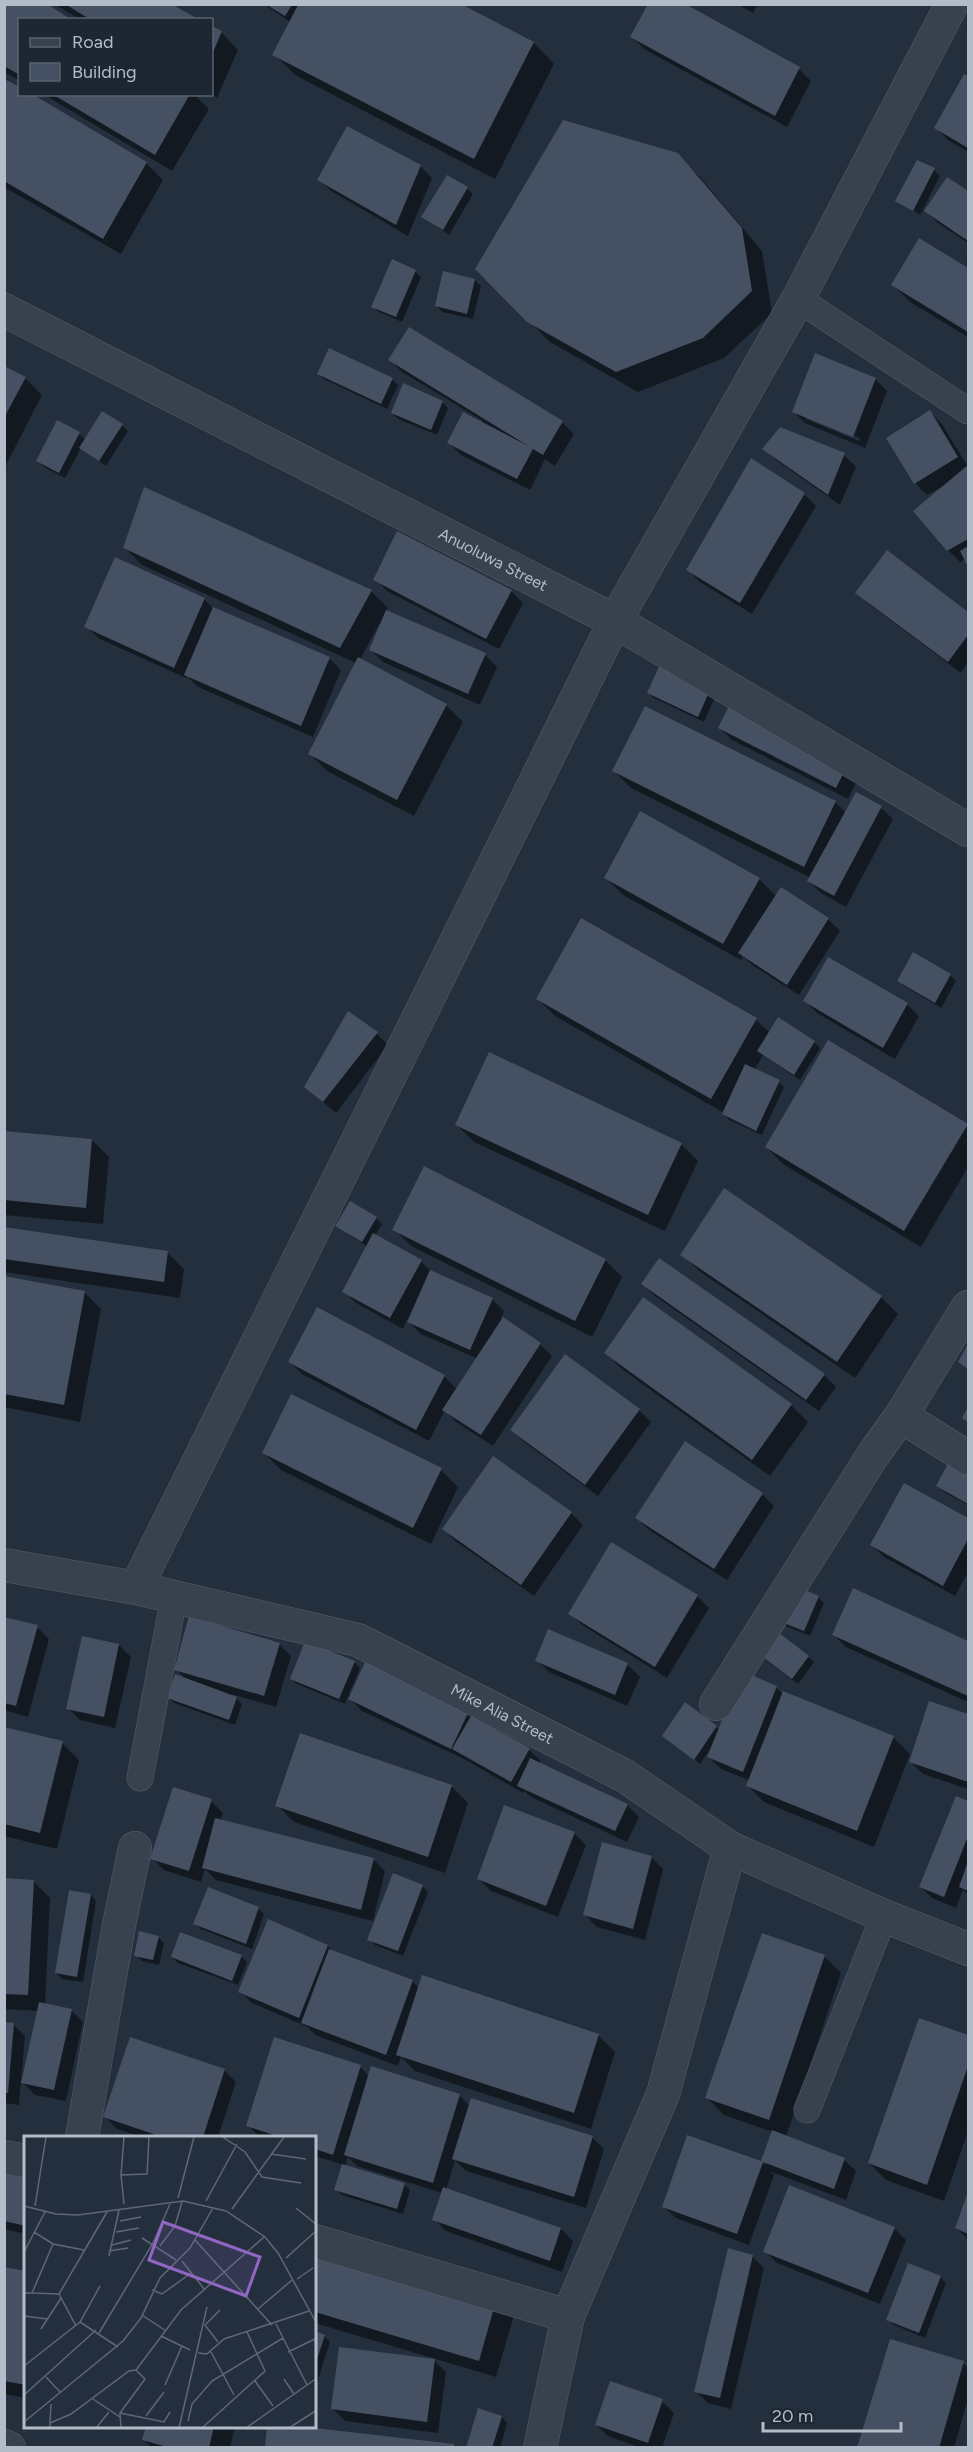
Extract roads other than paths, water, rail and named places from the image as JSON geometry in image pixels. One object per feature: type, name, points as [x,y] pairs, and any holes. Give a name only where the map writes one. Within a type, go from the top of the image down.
[{"type":"street","points":[[136,1588],[615,621],[798,299],[952,4]]},
{"type":"street","name":"Anuoluwa Street","points":[[4,310],[615,621],[969,830]]},
{"type":"street","points":[[716,1704],[969,1307]]},
{"type":"street","points":[[901,1416],[969,1458]]},
{"type":"street","name":"Mike Alia Street","points":[[4,1565],[136,1588],[358,1640],[626,1776],[730,1848],[884,1916],[969,1949]]},
{"type":"street","points":[[82,2136],[119,1925],[135,1848]]},
{"type":"street","points":[[540,2448],[568,2316],[663,2094],[730,1848]]},
{"type":"street","points":[[4,2157],[24,2162]]},
{"type":"street","points":[[316,2241],[568,2316]]},
{"type":"street","points":[[4,2446],[9,2448]]},
{"type":"lane","points":[[798,299],[969,411]]},
{"type":"lane","points":[[140,1778],[174,1597]]},
{"type":"lane","points":[[807,2110],[884,1916]]}]
